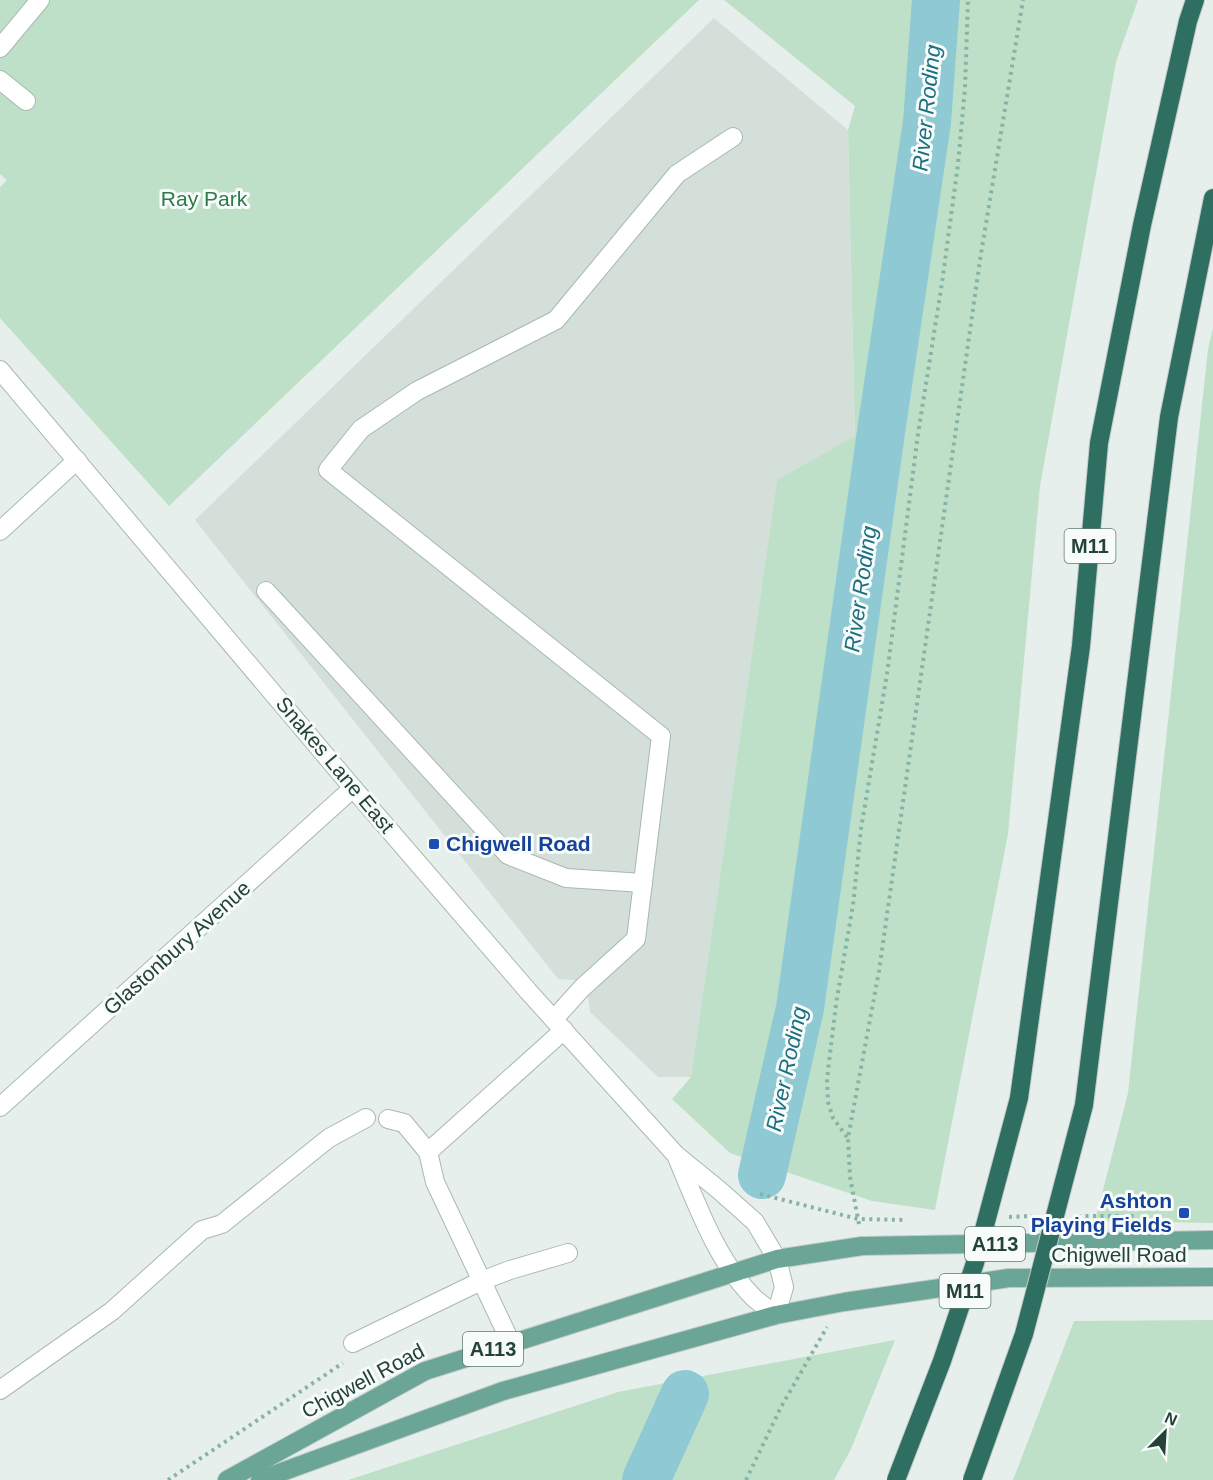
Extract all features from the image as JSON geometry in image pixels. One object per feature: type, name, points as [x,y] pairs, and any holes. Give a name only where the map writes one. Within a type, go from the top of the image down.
[{"type":"highway","name":"M11","points":[[896,1480],[942,1360],[975,1263],[1019,1098],[1081,646],[1099,443],[1142,225],[1188,21],[1196,0]]},
{"type":"highway","points":[[972,1480],[1024,1334],[1084,1105],[1169,417],[1213,198]]},
{"type":"main road","name":"Chigwell Road","points":[[227,1480],[425,1371],[777,1259],[862,1246],[1213,1240]]},
{"type":"main road","name":"Chigwell Road","points":[[260,1480],[503,1391],[776,1315],[844,1302],[1009,1278],[1213,1277]]},
{"type":"street","points":[[0,48],[40,0]]},
{"type":"street","points":[[0,80],[26,102]]},
{"type":"street","points":[[428,1152],[559,1025],[582,988],[636,939],[661,736],[328,470],[361,429],[417,391],[556,320],[677,174],[733,136]]},
{"type":"street","name":"Snakes Lane East","points":[[0,370],[353,788],[559,1025],[676,1155],[755,1222],[777,1259]]},
{"type":"street","points":[[0,531],[76,460]]},
{"type":"street","points":[[266,591],[508,855],[566,878],[643,883]]},
{"type":"street","name":"Glastonbury Avenue","points":[[0,1107],[353,788]]},
{"type":"street","points":[[0,1390],[112,1311],[202,1230],[222,1224],[329,1138],[366,1118]]},
{"type":"street","points":[[388,1119],[404,1123],[428,1152],[435,1182],[511,1343]]},
{"type":"street","name":"Snakes Lane East","points":[[676,1155],[709,1230],[733,1273]]},
{"type":"street","points":[[353,1343],[481,1281],[568,1254]]},
{"type":"street","points":[[733,1273],[754,1298],[776,1315],[784,1287],[777,1259]]},
{"type":"path","points":[[848,1138],[833,1119],[828,1102],[827,1079],[958,164],[965,88],[969,0]]},
{"type":"path","points":[[776,1200],[845,1219],[858,1219],[850,1177],[848,1138],[879,971],[922,681],[978,272],[1023,0]]},
{"type":"path","points":[[746,1480],[782,1407],[827,1327]]},
{"type":"path","points":[[168,1480],[351,1358],[353,1343]]},
{"type":"shaded area","points":[[714,18],[848,130],[855,437],[777,480],[691,1077],[658,1077],[590,1012],[588,995],[575,980],[558,979],[195,520]]},
{"type":"green space","name":"Ray Park","points":[[0,0],[699,0],[169,506],[0,318],[0,187],[7,180],[0,174]]},
{"type":"green space","points":[[724,0],[1138,0],[1116,62],[1040,486],[1008,834],[935,1210],[872,1201],[730,1153],[672,1099],[691,1077],[777,480],[855,436],[848,130],[855,106]]},
{"type":"green space","points":[[1213,328],[1213,1223],[1095,1221],[1128,1093],[1208,349]]},
{"type":"green space","points":[[1213,1320],[1213,1480],[1013,1480],[1074,1321]]},
{"type":"green space","points":[[895,1340],[851,1449],[834,1480],[348,1480],[618,1392]]},
{"type":"waterway","name":"River Roding","points":[[762,1175],[800,1008],[927,122],[936,0]]},
{"type":"waterway","name":"River Roding","points":[[646,1480],[685,1394]]},
{"type":"place","name":"Chigwell Road","points":[[434,844]]},
{"type":"place","name":"Ashton Playing Fields","points":[[1184,1213]]}]
